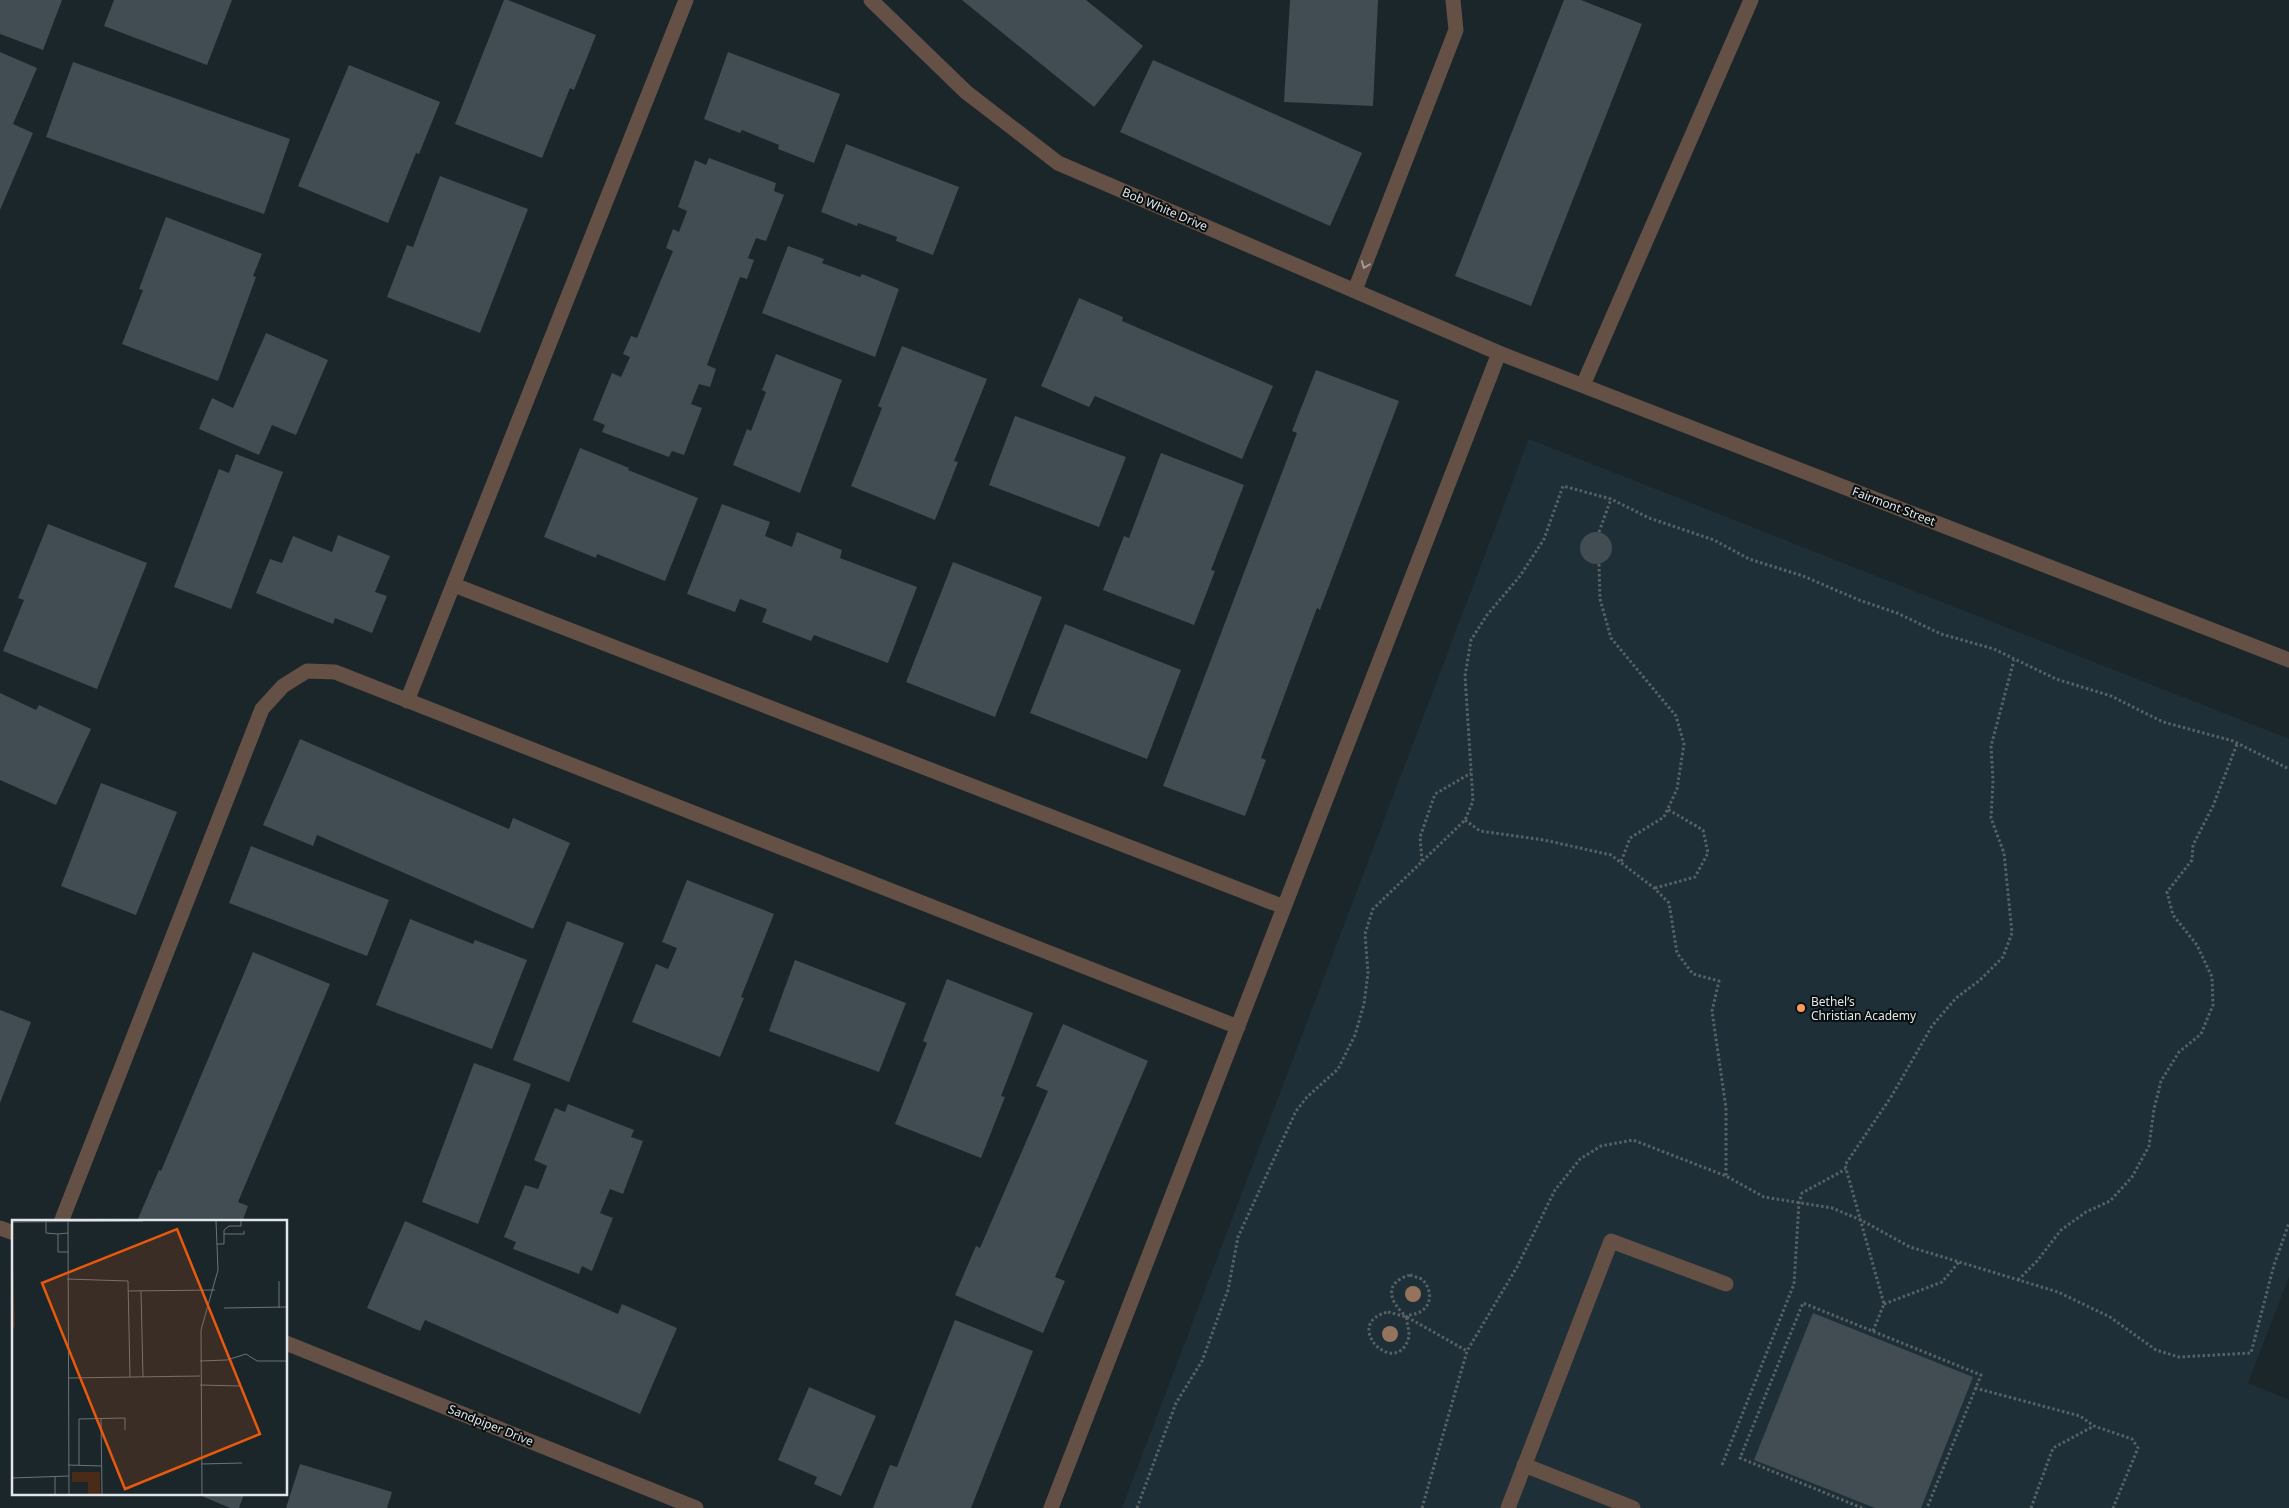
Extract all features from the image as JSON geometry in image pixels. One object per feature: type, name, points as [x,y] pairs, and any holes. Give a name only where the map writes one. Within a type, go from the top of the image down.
[{"type":"street","points":[[407,701],[686,0]]},
{"type":"street","name":"Bob White Drive","points":[[871,0],[966,92],[1058,163],[1499,353]]},
{"type":"street","points":[[1355,290],[1456,30],[1452,0]]},
{"type":"street","points":[[1583,385],[1751,0]]},
{"type":"street","points":[[1051,1508],[1499,353]]},
{"type":"street","name":"Fairmont Street","points":[[1499,353],[2289,660]]},
{"type":"street","points":[[454,585],[1284,907]]},
{"type":"street","points":[[62,1220],[262,709],[283,686],[307,671],[335,672],[1238,1027]]},
{"type":"street","points":[[0,1228],[12,1232]]},
{"type":"street","points":[[1508,1508],[1611,1241],[1726,1284]]},
{"type":"street","name":"Sandpiper Drive","points":[[288,1343],[696,1508]]},
{"type":"street","points":[[1524,1465],[1633,1508]]},
{"type":"path","points":[[1137,1508],[1176,1403],[1202,1360],[1228,1290],[1238,1237],[1296,1111],[1338,1068],[1355,1036],[1364,1004],[1368,973],[1365,934],[1373,909],[1465,820],[1473,801],[1465,676],[1471,640],[1487,615],[1520,576],[1544,539],[1563,486],[1612,499],[1649,518],[1714,540],[1749,559],[1804,576],[1859,600],[1898,613],[1941,634],[1994,649],[2056,679],[2111,696],[2163,722],[2237,744],[2289,769]]},
{"type":"path","points":[[1599,532],[1612,499]]},
{"type":"path","points":[[1599,564],[1600,598],[1611,638],[1676,716],[1684,744],[1677,789],[1664,817],[1630,838],[1620,862]]},
{"type":"path","points":[[1874,1331],[1884,1304],[1845,1164],[1891,1097],[1932,1026],[1956,998],[1980,980],[2003,957],[2012,933],[2004,853],[1991,818],[1993,781],[1991,746],[2014,660]]},
{"type":"path","points":[[2018,1280],[2037,1261],[2061,1230],[2086,1212],[2110,1201],[2132,1176],[2149,1146],[2154,1109],[2162,1081],[2178,1052],[2201,1034],[2213,1005],[2212,977],[2196,945],[2172,916],[2166,892],[2192,860],[2193,845],[2213,806],[2237,744]]},
{"type":"path","points":[[1422,862],[1420,837],[1435,794],[1471,773]]},
{"type":"path","points":[[1654,888],[1695,877],[1708,853],[1703,830],[1667,809]]},
{"type":"path","points":[[1465,820],[1480,831],[1554,842],[1611,855],[1654,888],[1669,903],[1677,953],[1693,974],[1719,981],[1712,1011],[1726,1108],[1726,1176]]},
{"type":"path","points":[[1422,1508],[1467,1351],[1517,1267],[1555,1190],[1580,1158],[1601,1146],[1633,1140],[1726,1176],[1764,1197],[1832,1208],[1860,1220],[1910,1247],[2058,1292],[2110,1317],[2156,1350],[2178,1357],[2251,1353],[2274,1265],[2289,1224]]},
{"type":"path","points":[[1722,1466],[1794,1284],[1799,1203],[1802,1193],[1846,1169]]},
{"type":"path","points":[[1884,1304],[1942,1282],[1959,1262]]},
{"type":"path","points":[[1407,1317],[1409,1333],[1405,1345],[1400,1350],[1387,1352],[1375,1346],[1371,1341],[1370,1328],[1376,1317],[1388,1312],[1407,1317],[1408,1315],[1421,1312],[1430,1302],[1431,1296],[1427,1283],[1416,1276],[1410,1275],[1398,1280],[1392,1291],[1393,1304],[1407,1317],[1467,1351]]},
{"type":"path","points":[[1862,1508],[1740,1458],[1802,1303],[1981,1375],[1927,1508]]},
{"type":"path","points":[[1975,1388],[2080,1416],[2094,1426],[2132,1439],[2138,1448],[2112,1508]]},
{"type":"path","points":[[2031,1508],[2053,1448],[2094,1426]]},
{"type":"shaded area","name":"Bethel’s Christian Academy","points":[[1529,439],[2289,739],[2289,1277],[2248,1383],[2289,1400],[2289,1508],[1122,1508]]},
{"type":"building","points":[[0,0],[62,0],[43,50],[0,34]]},
{"type":"building","points":[[114,0],[232,0],[207,65],[104,26]]},
{"type":"building","points":[[504,0],[596,35],[574,90],[570,88],[542,158],[455,124]]},
{"type":"building","points":[[962,0],[1086,0],[1143,46],[1094,107]]},
{"type":"building","points":[[1290,0],[1378,0],[1373,106],[1284,102]]},
{"type":"building","points":[[1564,0],[1581,0],[1642,24],[1531,306],[1455,276]]},
{"type":"building","points":[[0,52],[37,68],[13,124],[33,133],[0,210]]},
{"type":"building","points":[[728,52],[840,94],[814,163],[778,149],[779,145],[742,130],[740,133],[704,119]]},
{"type":"building","points":[[1153,60],[1362,153],[1330,226],[1120,132]]},
{"type":"building","points":[[73,62],[290,139],[264,214],[46,137]]},
{"type":"building","points":[[349,65],[440,102],[419,154],[416,153],[388,223],[298,186]]},
{"type":"building","points":[[846,144],[959,187],[933,255],[896,241],[897,237],[858,223],[857,226],[821,212]]},
{"type":"building","points":[[709,158],[776,183],[774,191],[784,195],[766,241],[756,238],[748,258],[754,260],[747,279],[740,277],[707,365],[716,369],[710,387],[699,384],[691,404],[702,408],[684,455],[672,451],[669,457],[602,432],[605,425],[593,420],[612,373],[621,377],[630,357],[623,354],[631,336],[637,338],[673,251],[666,248],[673,229],[679,232],[687,211],[678,207],[695,160],[706,165]]},
{"type":"building","points":[[440,176],[528,209],[480,333],[387,297],[407,245],[413,247]]},
{"type":"building","points":[[166,217],[262,254],[253,276],[256,277],[218,381],[122,344],[143,290],[139,289]]},
{"type":"building","points":[[788,246],[824,259],[822,263],[860,277],[862,274],[899,289],[875,357],[762,313]]},
{"type":"building","points":[[1079,298],[1123,317],[1122,321],[1273,386],[1242,459],[1095,396],[1089,407],[1041,386]]},
{"type":"building","points":[[266,333],[328,360],[296,435],[272,425],[259,455],[199,429],[212,398],[233,408]]},
{"type":"building","points":[[902,346],[987,379],[954,461],[958,462],[935,520],[851,486],[882,408],[878,406]]},
{"type":"building","points":[[776,354],[842,380],[800,493],[733,465],[747,429],[751,431],[766,392],[762,390]]},
{"type":"building","points":[[1316,370],[1399,401],[1320,610],[1317,608],[1261,758],[1266,760],[1245,816],[1163,786],[1297,433],[1292,431]]},
{"type":"building","points":[[1015,416],[1126,457],[1099,527],[989,485]]},
{"type":"building","points":[[580,448],[629,468],[628,470],[698,498],[665,581],[597,554],[596,558],[544,537]]},
{"type":"building","points":[[1161,453],[1244,485],[1211,570],[1215,571],[1194,625],[1103,590],[1124,536],[1129,538]]},
{"type":"building","points":[[236,454],[283,472],[231,609],[174,587],[219,469],[229,473]]},
{"type":"building","points":[[722,504],[770,522],[765,536],[792,547],[797,532],[842,550],[840,558],[917,587],[888,663],[814,635],[811,641],[762,622],[767,609],[740,599],[735,612],[687,594]]},
{"type":"building","points":[[48,524],[147,563],[97,689],[3,651],[24,600],[18,598]]},
{"type":"building","points":[[1596,532],[1608,536],[1612,548],[1608,560],[1596,564],[1584,560],[1580,548],[1584,536]]},
{"type":"building","points":[[338,535],[390,556],[375,592],[387,596],[372,633],[335,618],[333,624],[256,593],[270,559],[282,563],[293,536],[332,552]]},
{"type":"building","points":[[953,562],[1042,597],[995,717],[906,682]]},
{"type":"building","points":[[1065,624],[1181,670],[1147,759],[1030,713]]},
{"type":"building","points":[[0,693],[36,710],[39,705],[91,729],[56,805],[0,780]]},
{"type":"building","points":[[300,739],[509,829],[513,818],[570,843],[533,929],[317,835],[313,846],[263,825]]},
{"type":"building","points":[[101,783],[177,812],[136,915],[61,886]]},
{"type":"building","points":[[251,846],[389,900],[367,956],[229,903]]},
{"type":"building","points":[[687,880],[774,914],[741,997],[744,998],[720,1057],[632,1022],[656,964],[668,969],[677,948],[662,942]]},
{"type":"building","points":[[410,919],[473,944],[475,940],[527,960],[492,1049],[376,1005]]},
{"type":"building","points":[[567,921],[624,943],[569,1082],[513,1060]]},
{"type":"building","points":[[253,952],[330,984],[238,1202],[248,1206],[243,1220],[137,1220],[159,1170],[161,1171]]},
{"type":"building","points":[[795,960],[906,1003],[879,1072],[769,1031]]},
{"type":"building","points":[[947,979],[1033,1013],[1001,1096],[1005,1097],[981,1158],[895,1124],[927,1043],[923,1041]]},
{"type":"building","points":[[0,1010],[31,1022],[0,1103]]},
{"type":"building","points":[[1063,1024],[1148,1061],[1055,1277],[1065,1281],[1043,1333],[955,1295],[976,1246],[980,1248],[1048,1091],[1036,1086]]},
{"type":"building","points":[[474,1063],[531,1084],[478,1224],[422,1202]]},
{"type":"building","points":[[568,1104],[634,1130],[631,1137],[643,1141],[623,1194],[610,1189],[600,1213],[613,1218],[592,1271],[582,1266],[579,1274],[513,1249],[516,1242],[504,1237],[525,1185],[538,1189],[547,1166],[534,1160],[555,1108],[565,1112]]},
{"type":"building","points":[[405,1221],[618,1314],[622,1304],[677,1328],[640,1414],[425,1320],[420,1331],[367,1308]]},
{"type":"building","points":[[1813,1313],[1973,1377],[1921,1508],[1875,1508],[1754,1460]]},
{"type":"building","points":[[955,1320],[1033,1351],[971,1508],[873,1508],[890,1465],[897,1467]]},
{"type":"building","points":[[809,1387],[876,1416],[841,1496],[814,1484],[817,1477],[778,1460]]},
{"type":"building","points":[[300,1464],[392,1492],[387,1508],[286,1508]]},
{"type":"building","points":[[202,1496],[243,1496],[239,1508],[230,1508]]},
{"type":"place","name":"Bethel’s Christian Academy","points":[[1801,1008]]}]
